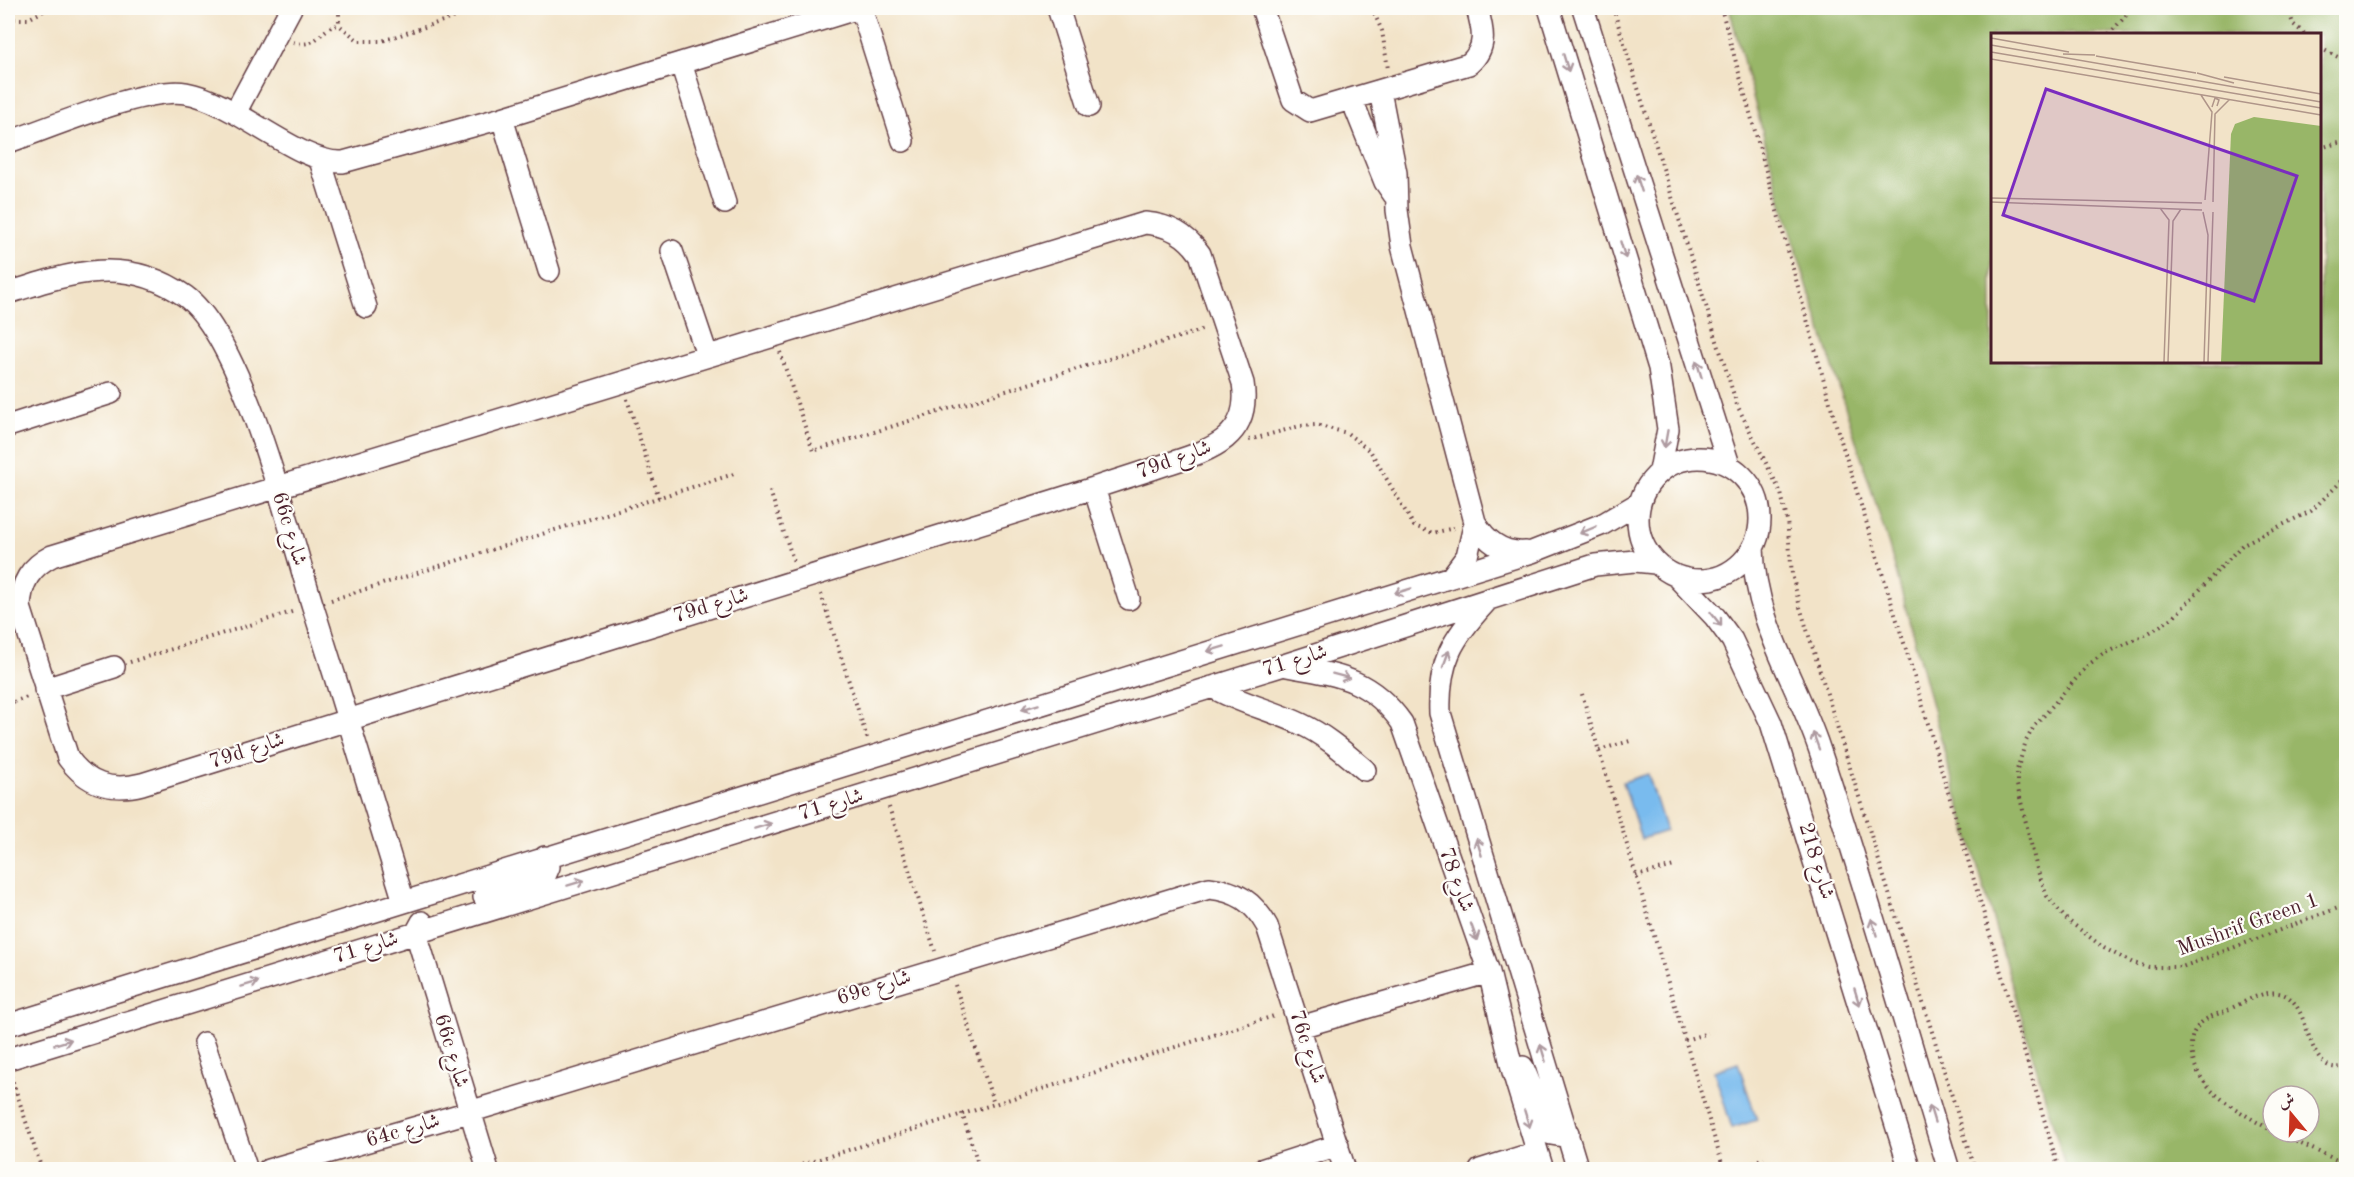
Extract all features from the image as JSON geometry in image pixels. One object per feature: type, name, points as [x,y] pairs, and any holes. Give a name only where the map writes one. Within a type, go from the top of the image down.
[{"type":"street","points":[[235,113],[291,8]]},
{"type":"street","points":[[8,142],[161,92],[199,96],[235,113],[320,160],[335,162],[351,160],[502,118],[860,8],[903,141]]},
{"type":"street","points":[[1058,8],[1089,106]]},
{"type":"street","points":[[1262,8],[1293,100],[1310,111],[1459,68],[1476,57],[1484,37],[1477,8]]},
{"type":"street","points":[[1549,8],[1659,368],[1668,429],[1660,471]]},
{"type":"street","points":[[1583,8],[1729,465]]},
{"type":"street","points":[[681,63],[725,203]]},
{"type":"street","points":[[1387,89],[1402,246],[1474,522],[1491,543],[1504,550],[1532,552]]},
{"type":"street","points":[[1352,100],[1385,182],[1396,197]]},
{"type":"street","points":[[502,118],[549,271]]},
{"type":"street","points":[[320,160],[366,307]]},
{"type":"street","name":"79d شارع","points":[[1145,223],[1167,227],[1186,237],[1194,245],[1205,264],[1245,394],[1242,415],[1231,433],[1205,452],[142,784],[125,789],[108,788],[85,777],[68,758],[20,607],[24,582],[40,562],[52,555],[707,355],[1145,223]]},
{"type":"street","points":[[672,251],[707,355]]},
{"type":"street","name":"66c شارع","points":[[8,293],[59,277],[92,270],[125,271],[157,280],[186,297],[208,320],[226,349],[276,487],[404,902]]},
{"type":"street","points":[[8,426],[111,393]]},
{"type":"street","points":[[1753,547],[1737,567],[1714,578],[1689,580],[1676,576],[1655,563],[1639,535],[1639,503],[1644,490],[1660,471],[1682,459],[1706,457],[1729,465],[1747,480],[1758,501],[1760,524],[1753,547],[1755,580],[1762,613],[1819,747],[1949,1170]]},
{"type":"street","points":[[1094,488],[1129,599]]},
{"type":"street","name":"شارع 71","points":[[8,1024],[1532,552],[1603,524],[1639,503]]},
{"type":"street","points":[[1452,576],[1467,556],[1474,522]]},
{"type":"street","name":"شارع 71","points":[[8,1059],[1284,665],[1595,565],[1625,561],[1655,563]]},
{"type":"street","name":"شارع 218","points":[[1676,576],[1697,596],[1732,640],[1771,723],[1910,1170]]},
{"type":"street","name":"شارع 78","points":[[1488,601],[1462,628],[1450,647],[1442,669],[1439,691],[1440,713],[1578,1170]]},
{"type":"street","name":"شارع 78","points":[[1284,665],[1350,679],[1371,689],[1388,704],[1402,723],[1489,972],[1508,1052],[1540,1161]]},
{"type":"street","points":[[45,689],[114,667]]},
{"type":"street","points":[[1212,687],[1234,700],[1301,724],[1331,742],[1365,770]]},
{"type":"street","points":[[416,933],[420,925],[433,914],[545,876],[549,867],[545,857]]},
{"type":"street","name":"69e شارع","points":[[469,1112],[944,966],[1209,888],[1227,890],[1244,897],[1257,910],[1267,926]]},
{"type":"street","name":"76c شارع","points":[[1267,926],[1345,1170]]},
{"type":"street","name":"66c شارع","points":[[416,933],[488,1170]]},
{"type":"street","points":[[1297,1018],[1489,972]]},
{"type":"street","points":[[204,1043],[247,1170]]},
{"type":"street","points":[[1508,1052],[1526,1070],[1551,1134],[1563,1136],[1568,1133]]},
{"type":"street","name":"64c شارع","points":[[268,1170],[469,1112]]},
{"type":"street","points":[[1261,1170],[1338,1145]]},
{"type":"street","points":[[1480,1170],[1540,1161]]},
{"type":"path","points":[[8,19],[28,19],[50,8]]},
{"type":"path","points":[[339,8],[339,26]]},
{"type":"path","points":[[276,35],[295,43],[307,44],[318,39],[330,28],[339,26],[359,41],[382,41],[482,8]]},
{"type":"path","points":[[1372,8],[1382,31],[1387,89]]},
{"type":"path","points":[[1613,8],[1737,405],[1781,493],[1787,520],[1792,574],[1800,608],[1975,1170]]},
{"type":"path","points":[[1721,8],[1837,428],[1909,658],[2059,1170]]},
{"type":"path","points":[[2110,33],[2133,8]]},
{"type":"path","points":[[2288,8],[2293,24],[2304,33]]},
{"type":"path","points":[[2321,49],[2346,61]]},
{"type":"path","points":[[2321,147],[2346,141]]},
{"type":"path","points":[[774,335],[813,451],[1224,323]]},
{"type":"path","points":[[622,381],[659,498]]},
{"type":"path","points":[[1240,443],[1300,426],[1332,427],[1347,433],[1371,452],[1414,526],[1433,533],[1474,522]]},
{"type":"path","points":[[114,667],[734,474]]},
{"type":"path","name":"Mushrif Green 1","points":[[2346,477],[2311,511],[2243,544],[2174,617],[2147,634],[2103,654],[2088,665],[2034,728],[2026,741],[2017,770],[2017,785],[2037,869],[2047,896],[2073,924],[2104,948],[2133,963],[2149,967],[2182,967],[2346,905]]},
{"type":"path","points":[[770,491],[807,576],[873,756]]},
{"type":"path","points":[[1582,694],[1724,1170]]},
{"type":"path","points":[[1599,750],[1630,741]]},
{"type":"path","points":[[883,789],[994,1104]]},
{"type":"path","points":[[1636,876],[1674,866]]},
{"type":"path","points":[[2261,1123],[2218,1095],[2206,1084],[2190,1052],[2192,1036],[2201,1023],[2268,993],[2283,994],[2295,1003],[2319,1058],[2333,1066],[2346,1066]]},
{"type":"path","points":[[784,1170],[962,1113],[1297,1018]]},
{"type":"path","points":[[1685,1040],[1708,1033]]},
{"type":"path","points":[[8,1066],[42,1170]]},
{"type":"path","points":[[962,1113],[980,1170]]},
{"type":"path","points":[[2301,1144],[2346,1164]]},
{"type":"path","points":[[1730,1170],[1764,1158]]},
{"type":"green space","points":[[1729,8],[2346,8],[2346,1169],[2066,1169],[1949,769],[1889,546],[1786,218]]},
{"type":"water","points":[[1648,774],[1666,831],[1641,839],[1623,782]]},
{"type":"water","points":[[1738,1063],[1757,1120],[1732,1128],[1714,1071]]}]
